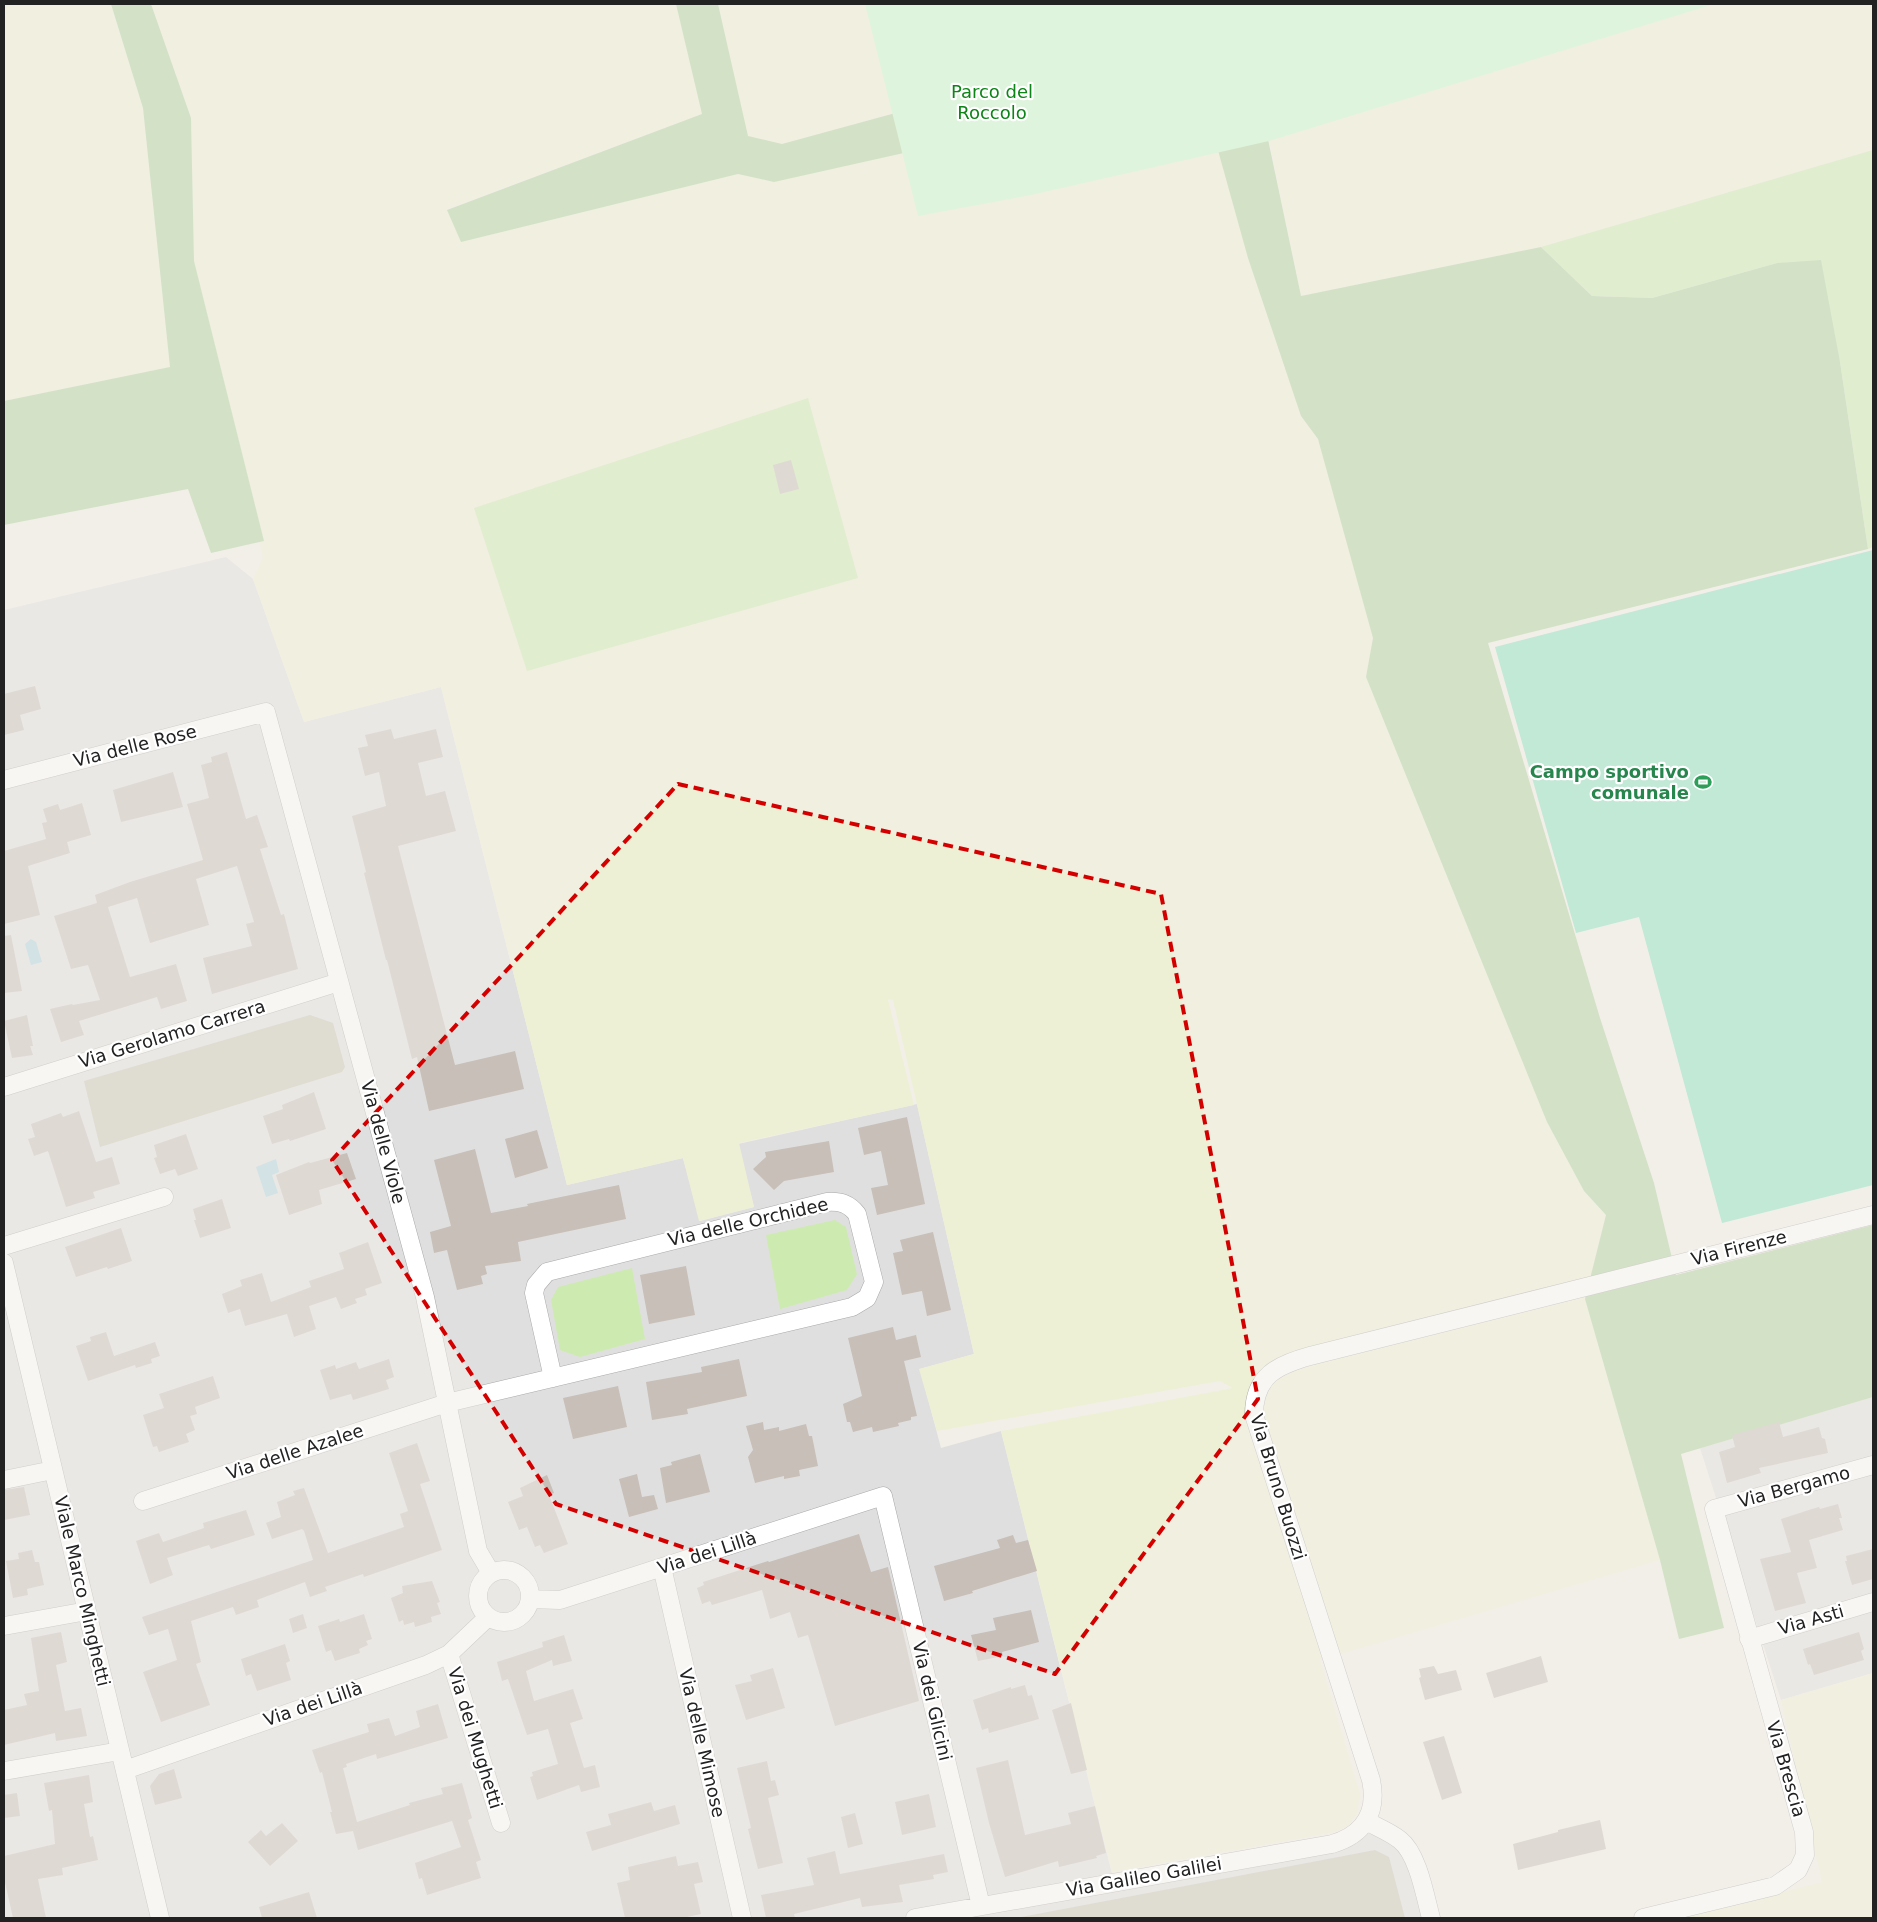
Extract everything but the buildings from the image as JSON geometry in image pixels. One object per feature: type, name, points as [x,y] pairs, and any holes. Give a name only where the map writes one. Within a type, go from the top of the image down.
[{"type":"street","name":"Via delle Rose","points":[[4,780],[266,712]]},
{"type":"street","name":"Via delle Viole","points":[[266,712],[425,1297],[478,1551],[491,1573]]},
{"type":"street","name":"Via Gerolamo Carrera","points":[[4,1087],[340,982]]},
{"type":"street","points":[[4,1246],[164,1197]]},
{"type":"street","name":"Via delle Orchidee","points":[[447,1403],[553,1378],[852,1307],[867,1298],[874,1282],[857,1214],[844,1203],[836,1201],[827,1202],[547,1272],[536,1285],[534,1293],[553,1378]]},
{"type":"street","name":"Via Firenze","points":[[1605,1282],[1873,1215]]},
{"type":"street","name":"Viale Marco Minghetti","points":[[4,1263],[160,1918]]},
{"type":"street","name":"Via Bruno Buozzi","points":[[1366,1821],[1373,1801],[1371,1780],[1256,1425],[1254,1405],[1260,1386],[1273,1371],[1290,1362],[1605,1282]]},
{"type":"street","name":"Via delle Azalee","points":[[143,1501],[447,1403]]},
{"type":"street","name":"Via Bergamo","points":[[1714,1509],[1873,1465]]},
{"type":"street","points":[[4,1480],[53,1470]]},
{"type":"street","name":"Via dei Lillà","points":[[530,1599],[560,1600],[883,1496]]},
{"type":"street","name":"Via dei Glicini","points":[[883,1496],[981,1906]]},
{"type":"street","name":"Via Brescia","points":[[1643,1918],[1775,1886],[1798,1870],[1805,1855],[1804,1832],[1714,1509]]},
{"type":"street","name":"Via delle Mimose","points":[[662,1567],[742,1918]]},
{"type":"street","points":[[507,1570],[515,1572],[527,1583],[530,1599],[524,1613],[510,1622],[495,1621],[482,1611],[478,1603],[478,1594],[480,1586],[491,1573],[507,1570]]},
{"type":"street","name":"Via Asti","points":[[1749,1639],[1873,1602]]},
{"type":"street","points":[[4,1626],[87,1612]]},
{"type":"street","name":"Via dei Lillà","points":[[124,1770],[426,1665],[449,1654],[488,1617]]},
{"type":"street","name":"Via dei Mughetti","points":[[449,1654],[501,1823]]},
{"type":"street","points":[[4,1771],[120,1751]]},
{"type":"street","points":[[1366,1821],[1392,1834],[1406,1845],[1414,1860],[1431,1918]]},
{"type":"street","name":"Via Galileo Galilei","points":[[915,1918],[1332,1844],[1352,1836],[1366,1821]]},
{"type":"highlighted area","points":[[678,784],[1161,894],[1258,1399],[1055,1674],[556,1504],[332,1160]]},
{"type":"shaded area","points":[[226,557],[253,579],[304,722],[441,687],[567,1185],[683,1158],[700,1221],[754,1207],[738,1144],[917,1104],[974,1354],[920,1369],[941,1448],[1001,1431],[1113,1878],[897,1918],[164,1918],[10,1259],[4,1225],[4,610]]},
{"type":"shaded area","points":[[310,1015],[333,1023],[345,1067],[342,1072],[100,1147],[84,1081]]},
{"type":"shaded area","points":[[4,1267],[156,1918],[4,1918]]},
{"type":"shaded area","points":[[1873,1397],[1873,1673],[1781,1700],[1700,1448]]},
{"type":"shaded area","points":[[1366,1827],[1407,1853],[1427,1918],[938,1918],[1337,1846]]},
{"type":"shaded area","points":[[1375,1850],[1389,1857],[1405,1918],[1016,1918]]},
{"type":"green space","points":[[4,4],[111,4],[143,108],[170,367],[4,401]]},
{"type":"green space","points":[[111,4],[151,4],[191,118],[194,261],[264,541],[211,553],[188,489],[4,525],[4,401],[170,367],[143,108]]},
{"type":"green space","points":[[151,4],[676,4],[702,114],[448,209],[461,242],[738,174],[774,182],[1019,79],[782,144],[747,136],[718,4],[1180,4],[1301,416],[1318,439],[1343,526],[1373,638],[1366,677],[1547,1122],[1584,1191],[1606,1215],[1585,1299],[1660,1560],[1320,1660],[1360,1794],[1357,1814],[1349,1825],[1335,1832],[1112,1872],[1001,1431],[1233,1388],[1220,1381],[937,1431],[919,1369],[974,1354],[893,1000],[888,999],[914,1105],[739,1143],[754,1207],[699,1221],[683,1158],[567,1185],[441,687],[304,722],[253,579],[263,557],[194,261],[191,118]]},
{"type":"green space","points":[[676,4],[718,4],[748,136],[782,144],[1020,79],[1034,124],[774,182],[738,174],[461,242],[447,210],[702,114]]},
{"type":"green space","name":"Parco del Roccolo","points":[[865,4],[1714,4],[1269,141],[1031,195],[918,216]]},
{"type":"green space","points":[[1236,4],[1873,4],[1873,150],[1541,247],[1301,296],[1269,141]]},
{"type":"green space","points":[[1261,106],[1301,296],[1541,247],[1592,296],[1652,298],[1777,263],[1821,260],[1840,362],[1868,549],[1488,643],[1600,1018],[1654,1183],[1676,1275],[1873,1225],[1873,1397],[1681,1454],[1724,1628],[1679,1639],[1660,1560],[1585,1299],[1606,1215],[1584,1191],[1547,1122],[1366,677],[1373,638],[1318,439],[1301,416],[1248,258],[1209,118]]},
{"type":"green space","points":[[1873,150],[1873,547],[1868,549],[1840,362],[1777,263],[1652,298],[1592,296],[1541,247]]},
{"type":"green space","points":[[808,398],[858,578],[527,671],[474,508]]},
{"type":"green space","name":"Campo sportivo comunale","points":[[1873,550],[1873,1185],[1722,1223],[1639,917],[1576,933],[1495,647]]},
{"type":"green space","points":[[835,1220],[846,1227],[857,1274],[847,1290],[780,1309],[766,1235]]},
{"type":"green space","points":[[632,1268],[645,1339],[580,1357],[560,1350],[551,1300],[558,1287]]},
{"type":"green space","points":[[1873,1673],[1873,1918],[1678,1918],[1822,1882],[1781,1700]]},
{"type":"water","points":[[31,939],[36,942],[42,962],[31,965],[25,944]]},
{"type":"water","points":[[276,1159],[279,1172],[272,1175],[278,1193],[266,1197],[256,1167]]},
{"type":"place","name":"Campo sportivo comunale","points":[[1703,782]]}]
